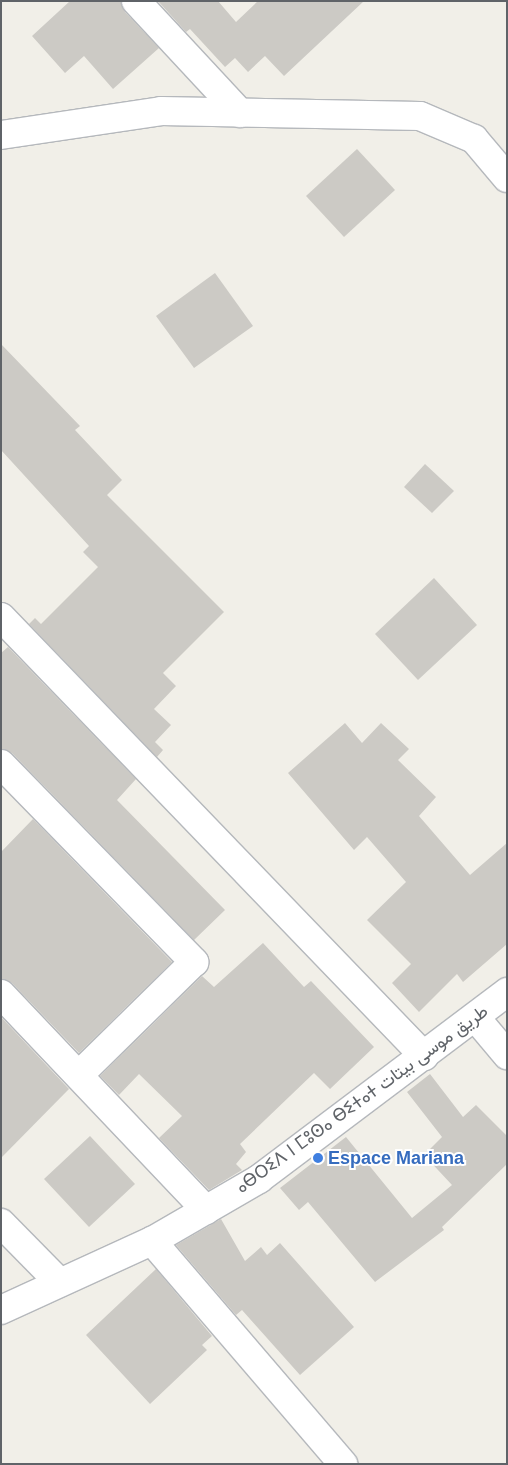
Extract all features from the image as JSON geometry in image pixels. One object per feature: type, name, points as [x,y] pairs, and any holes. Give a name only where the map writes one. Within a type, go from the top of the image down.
[{"type":"street","points":[[136,1],[240,113]]},
{"type":"street","points":[[1,135],[161,112],[420,116],[474,139],[507,178]]},
{"type":"street","points":[[1,616],[424,1056]]},
{"type":"street","points":[[1,764],[194,962],[79,1075]]},
{"type":"street","name":"ⴰⴱⵔⵉⴷ ⵏ ⵎⵓⵙⴰ ⴱⵉⵜⴰⵜ طريق موسى بيتات","points":[[1,1310],[59,1282],[152,1242],[259,1179],[507,992]]},
{"type":"street","points":[[1,994],[206,1210]]},
{"type":"street","points":[[474,1017],[507,1055]]},
{"type":"street","points":[[1,1223],[59,1282]]},
{"type":"street","points":[[152,1242],[343,1464]]},
{"type":"building","points":[[70,1],[121,1],[125,12],[159,48],[113,89],[84,56],[65,73],[32,36]]},
{"type":"building","points":[[158,1],[218,1],[236,22],[258,1],[364,1],[284,76],[265,56],[248,72],[235,58],[225,67],[190,29],[186,32]]},
{"type":"building","points":[[357,149],[395,190],[344,237],[306,196]]},
{"type":"building","points":[[215,273],[253,326],[194,368],[156,316]]},
{"type":"building","points":[[1,344],[80,426],[75,430],[122,480],[107,495],[224,612],[163,673],[176,686],[154,709],[171,725],[155,742],[163,750],[157,757],[29,624],[35,618],[41,624],[98,567],[83,552],[89,546],[1,450]]},
{"type":"building","points":[[425,464],[454,491],[432,513],[404,487]]},
{"type":"building","points":[[434,578],[477,625],[418,680],[375,634]]},
{"type":"building","points":[[8,647],[136,779],[117,800],[225,910],[194,940],[12,753],[1,749],[1,653]]},
{"type":"building","points":[[345,723],[362,743],[381,723],[409,749],[398,760],[436,797],[419,816],[470,875],[507,843],[507,944],[463,982],[457,974],[419,1012],[392,983],[411,964],[367,920],[406,882],[367,837],[354,850],[288,773]]},
{"type":"building","points":[[33,819],[172,962],[79,1053],[12,983],[1,979],[1,852]]},
{"type":"building","points":[[263,943],[304,987],[311,981],[374,1047],[330,1089],[314,1073],[240,1144],[246,1152],[236,1164],[242,1170],[209,1190],[159,1138],[182,1116],[139,1074],[119,1095],[100,1076],[202,976],[214,987]]},
{"type":"building","points":[[1,1017],[69,1089],[1,1158]]},
{"type":"building","points":[[430,1074],[463,1117],[476,1105],[507,1136],[507,1164],[442,1227],[444,1230],[375,1282],[308,1202],[299,1210],[280,1188],[346,1137],[412,1218],[452,1185],[424,1155],[442,1137],[407,1092]]},
{"type":"building","points":[[90,1136],[135,1184],[89,1227],[44,1179]]},
{"type":"building","points":[[221,1219],[245,1261],[261,1247],[267,1255],[280,1243],[354,1327],[300,1375],[242,1310],[236,1315],[176,1245]]},
{"type":"building","points":[[156,1269],[212,1336],[202,1345],[207,1350],[150,1404],[86,1335]]},
{"type":"place","name":"Espace Mariana","points":[[318,1158]]}]
